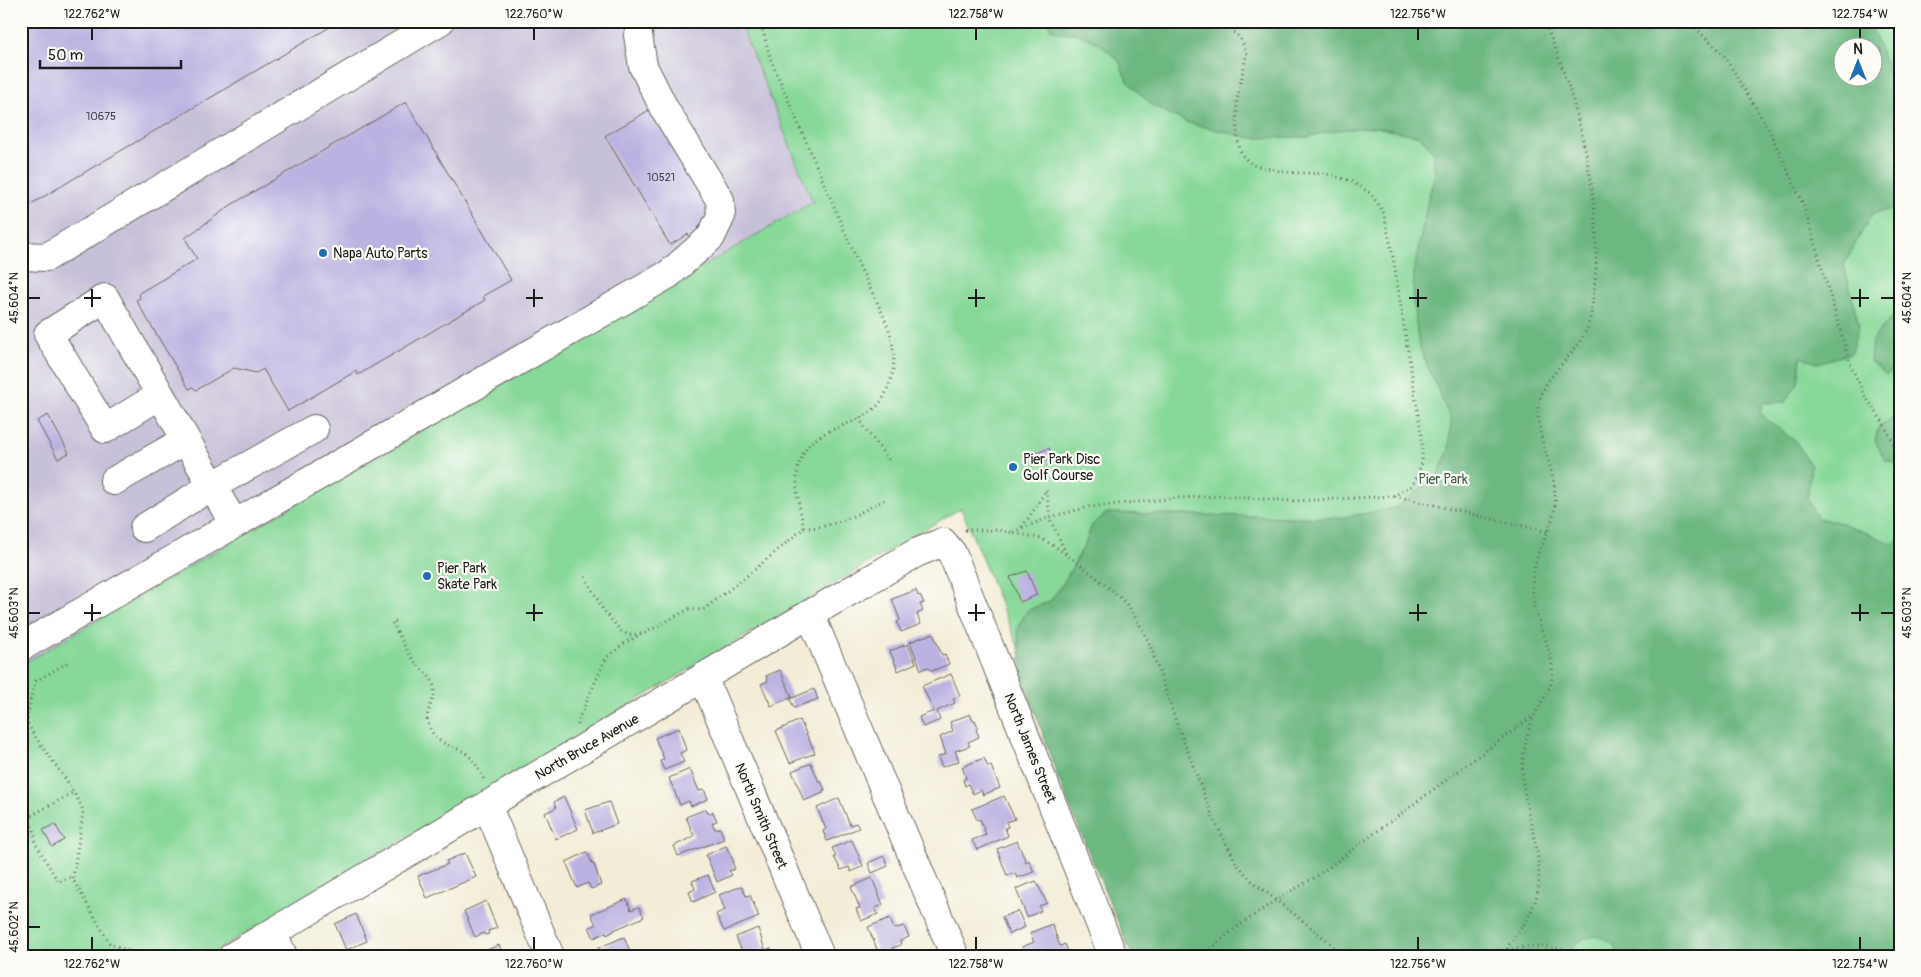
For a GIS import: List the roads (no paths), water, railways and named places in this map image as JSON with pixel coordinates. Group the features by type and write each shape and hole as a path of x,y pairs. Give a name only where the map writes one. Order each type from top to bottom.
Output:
{"street":[{"path":"21,256 47,257 440,21"},
{"path":"21,647 669,274 711,237 721,216 720,200 664,108 647,75 643,66 638,35"},
{"path":"160,395 105,429 48,334 105,298 234,524"},
{"path":"144,528 212,486 314,429"},
{"path":"114,481 186,440"},
{"name":"North Bruce Avenue","path":"233,956 278,944 491,802 916,553 954,536"},
{"name":"North James Street","path":"954,536 952,553 1113,956"},
{"path":"810,614 955,956"},
{"name":"North Smith Street","path":"702,677 820,956"},
{"path":"491,802 550,956"}],"place":[{"name":"Napa Auto Parts","path":"323,253"},
{"name":"Pier Park Disc Golf Course","path":"1013,467"},
{"name":"Pier Park Skate Park","path":"427,576"}],"park label":[{"name":"Pier Park","path":"1443,479"}]}
